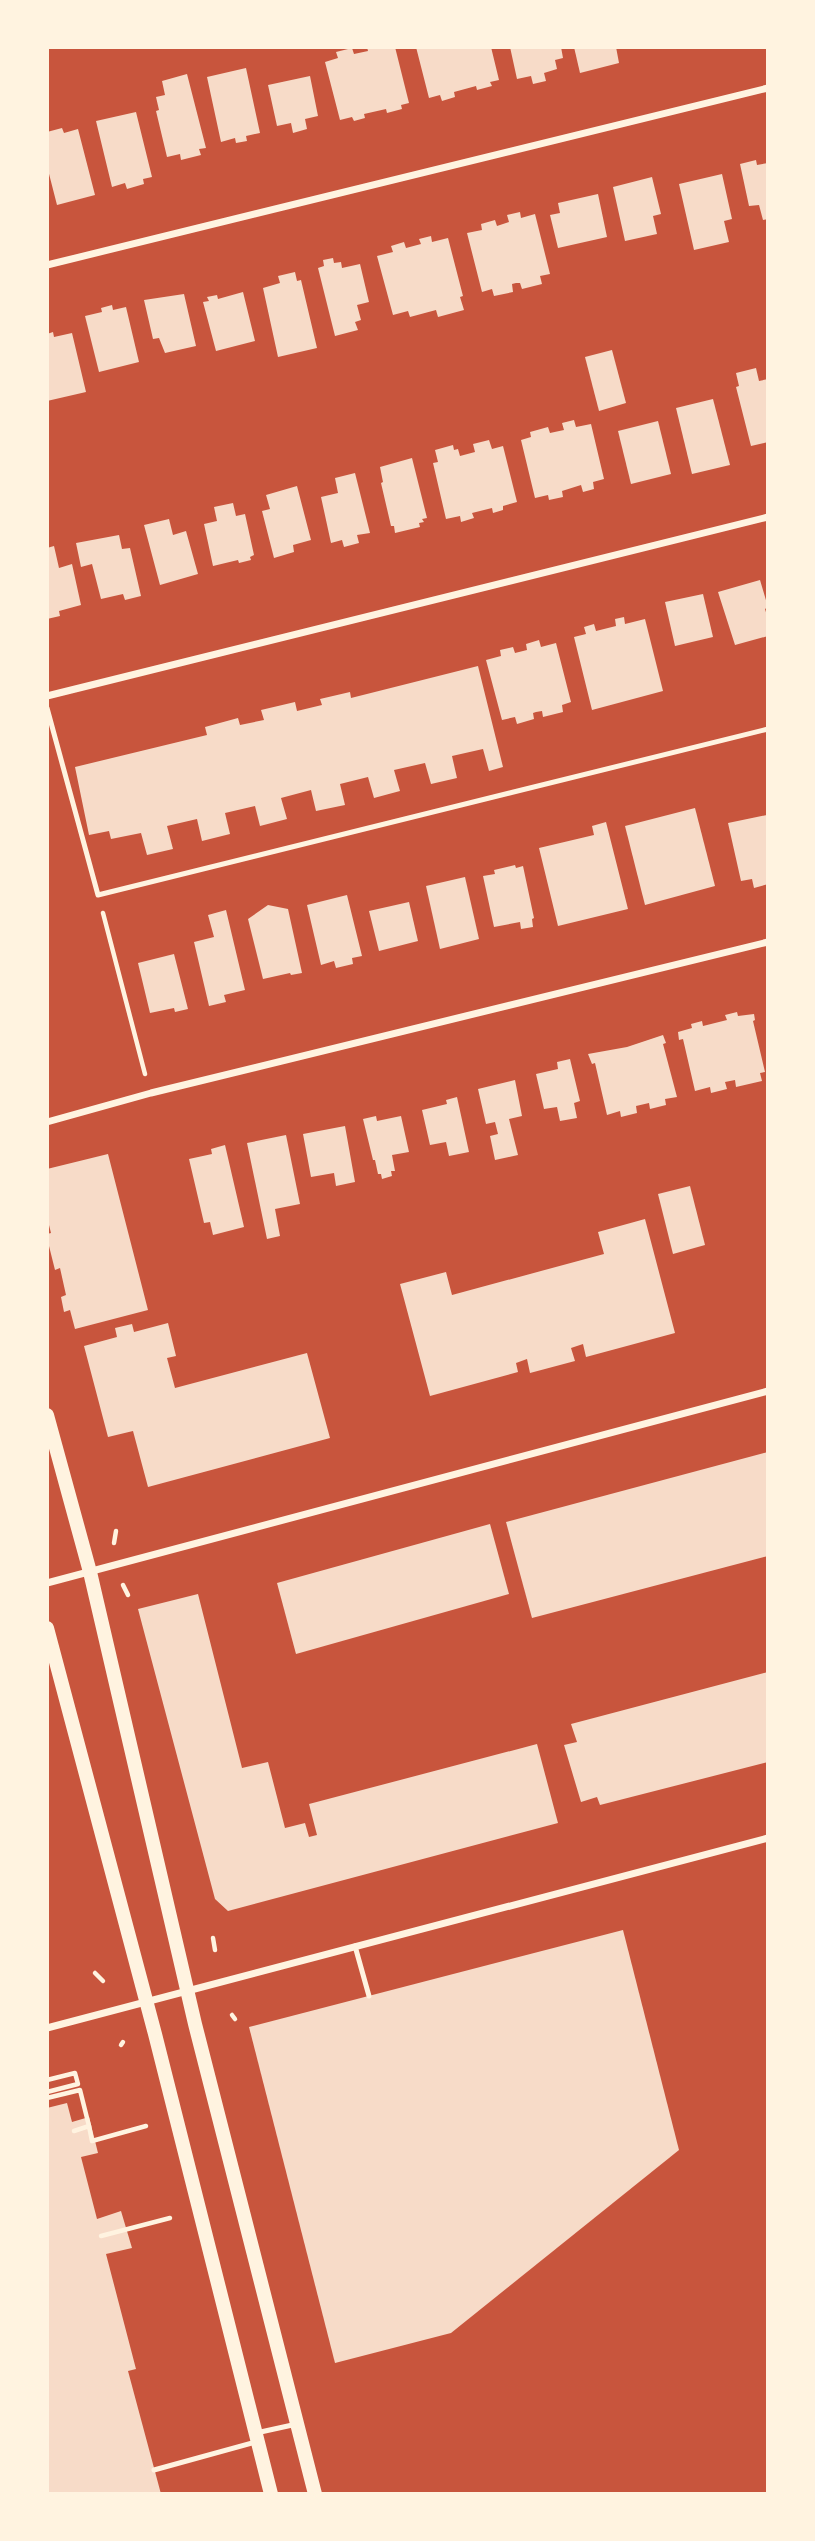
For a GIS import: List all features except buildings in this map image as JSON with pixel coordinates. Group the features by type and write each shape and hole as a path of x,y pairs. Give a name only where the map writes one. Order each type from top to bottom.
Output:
{"main road":[{"path":"47,1415 90,1572 188,1992 315,2494"},
{"path":"47,1628 146,2001 271,2494"}],"street":[{"path":"47,265 768,88"},
{"path":"47,696 768,517"},
{"path":"47,1122 150,1093 768,942"},
{"path":"47,1583 768,1391"},
{"path":"47,2028 768,1838"}],"lane":[{"path":"47,708 98,895 768,729"},
{"path":"355,1947 369,1996"},
{"path":"155,2470 297,2424"}],"path":[{"path":"98,895 150,1093"},
{"path":"114,1543 116,1531"},
{"path":"123,1585 128,1595"},
{"path":"213,1938 215,1950"},
{"path":"95,1973 103,1981"},
{"path":"47,2080 75,2073 78,2084 47,2092"},
{"path":"47,2098 79,2090 92,2141 146,2126"},
{"path":"74,2131 89,2126"},
{"path":"101,2236 170,2218"}]}
